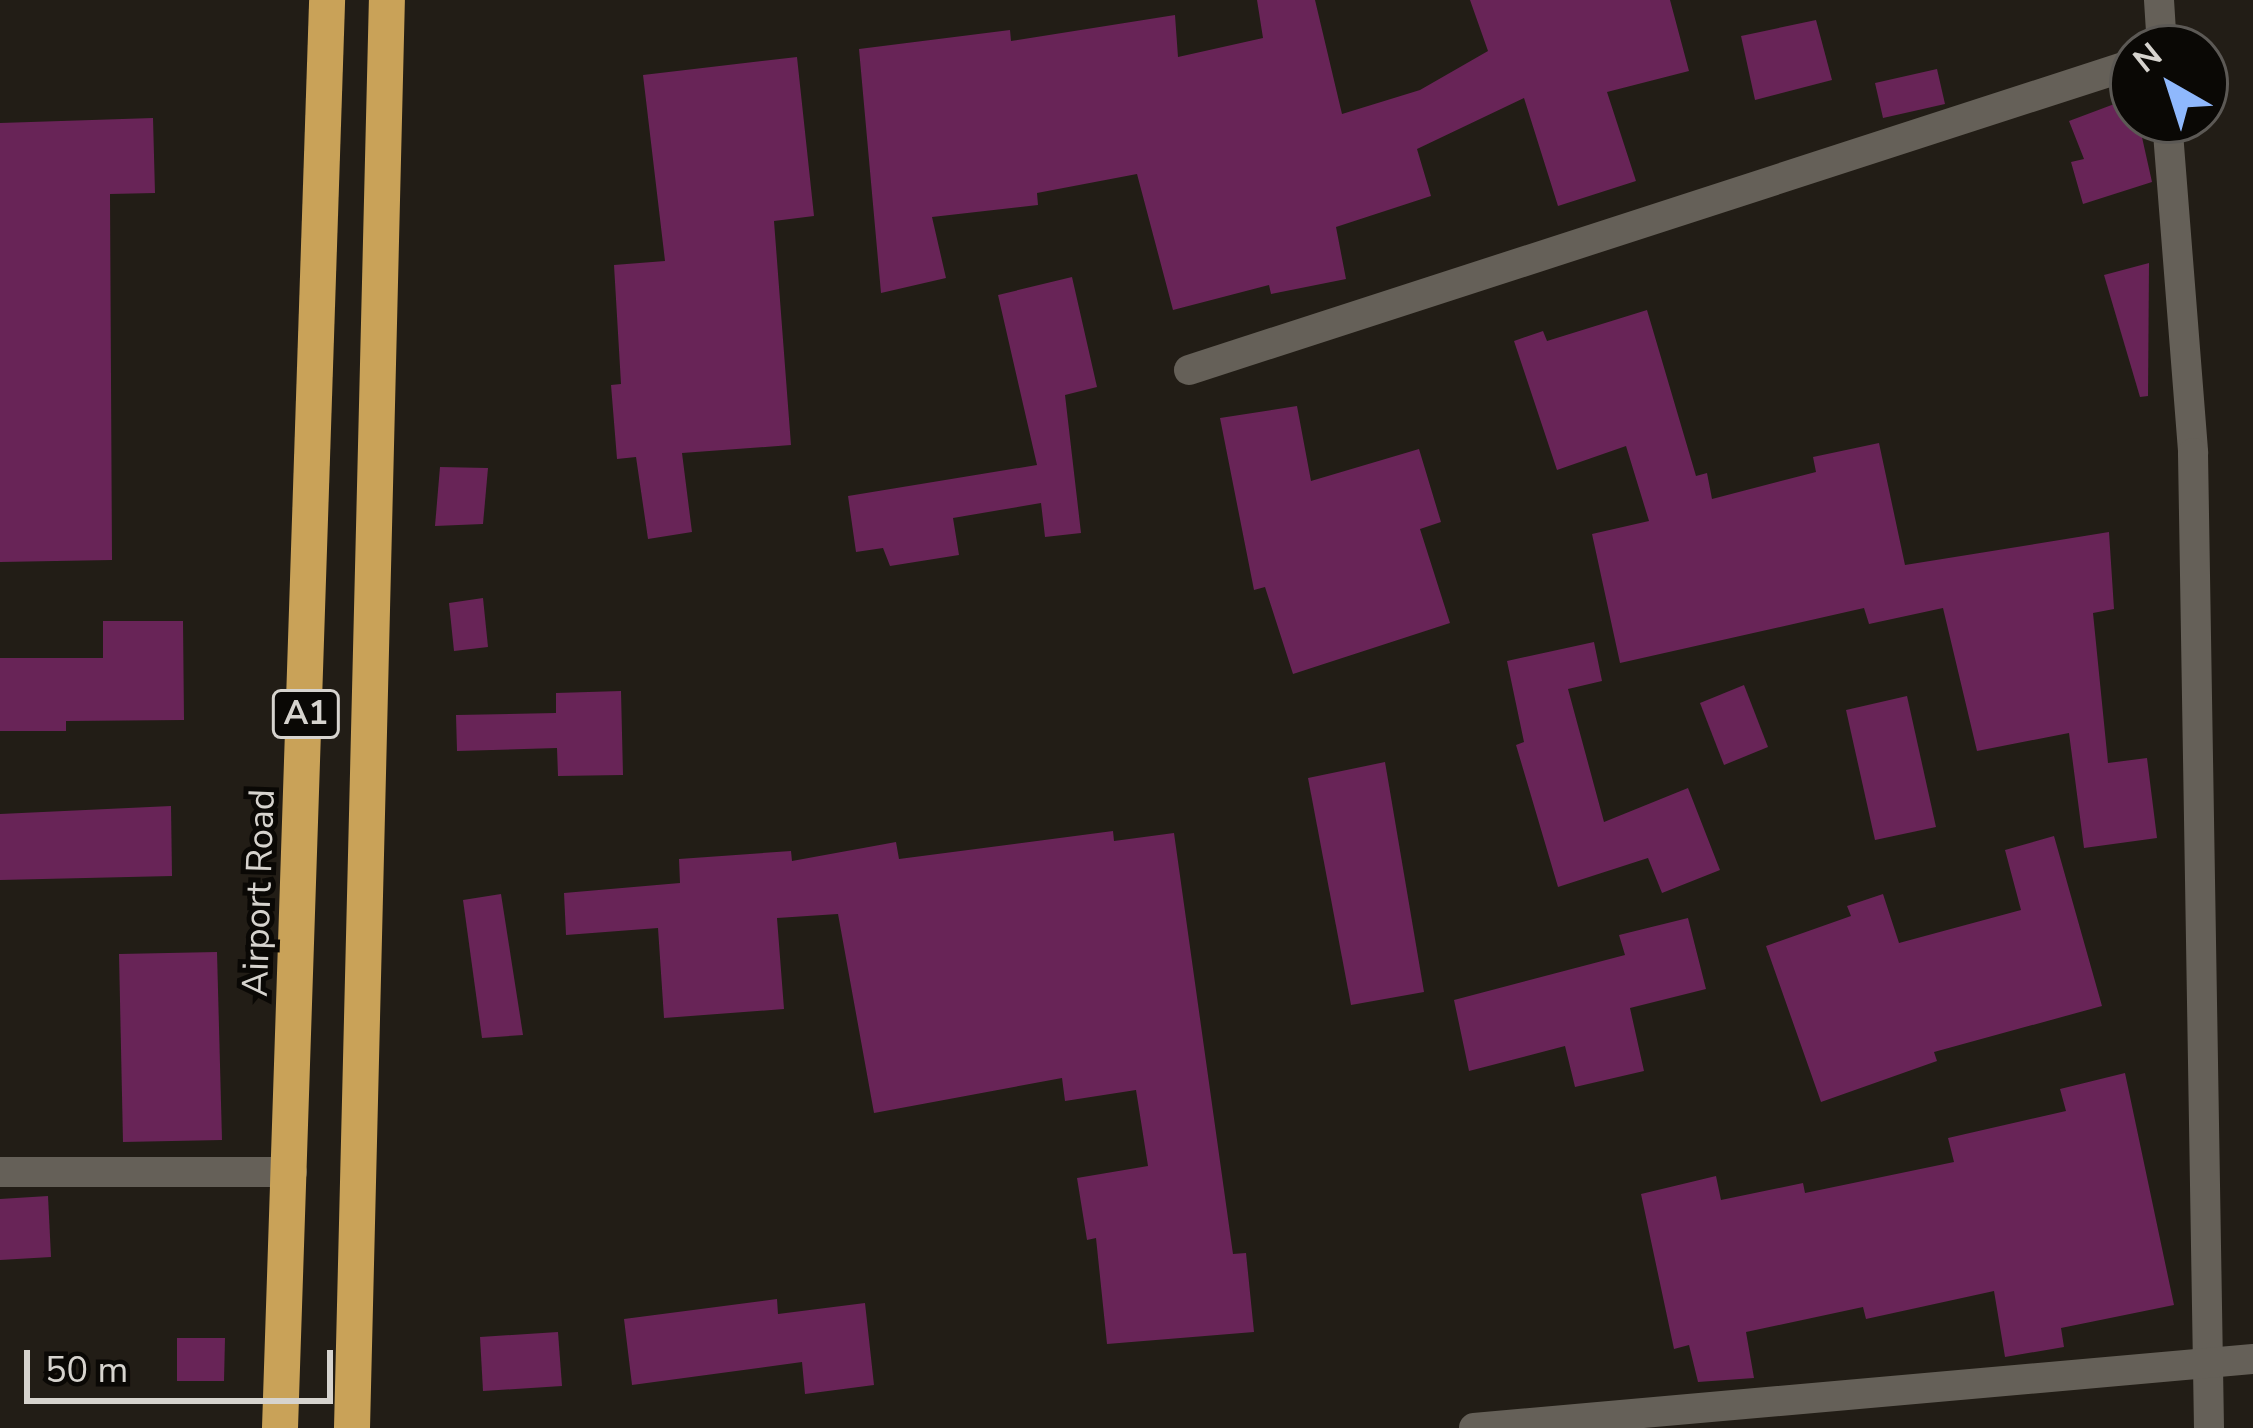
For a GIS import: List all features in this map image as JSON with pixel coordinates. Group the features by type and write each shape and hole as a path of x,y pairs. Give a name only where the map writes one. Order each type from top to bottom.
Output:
{"highway":[{"name":"Airport Road","path":"280,1428 327,0"},
{"name":"A1","path":"352,1428 387,0"}],"street":[{"path":"1189,370 2109,72"},
{"path":"2170,144 2193,453 2202,1363 2209,1428"},
{"path":"0,1172 292,1172"},
{"path":"1474,1428 2253,1359"}],"building":[{"path":"1257,0 1315,0 1342,114 1420,90 1488,51 1470,0 1670,0 1689,71 1607,92 1636,181 1558,206 1524,98 1417,149 1431,196 1336,227 1346,279 1271,294 1269,285 1173,310 1137,174 1037,193 1038,205 932,217 946,278 881,293 859,49 1010,30 1011,41 1175,15 1178,57 1263,38"},
{"path":"1816,20 1832,80 1755,100 1741,36"},
{"path":"797,57 814,216 774,221 791,445 682,453 692,532 648,539 636,457 617,459 611,385 621,384 614,265 665,261 643,75"},
{"path":"1937,69 1945,104 1883,118 1875,83"},
{"path":"2109,106 2109,144 2144,144 2152,182 2083,204 2071,162 2084,159 2069,121"},
{"path":"153,118 155,193 110,194 112,560 0,562 0,123"},
{"path":"2149,263 2148,396 2140,397 2104,275"},
{"path":"1072,277 1097,387 1065,395 1081,533 1045,537 1041,503 953,518 959,555 890,566 883,548 856,552 848,496 1037,465 998,295"},
{"path":"1647,310 1696,476 1707,473 1712,499 1816,472 1813,457 1879,443 1905,565 2109,532 2114,609 2093,613 2108,763 2147,758 2157,838 2084,848 2069,733 1977,751 1943,608 1869,624 1864,608 1620,663 1592,534 1649,521 1626,446 1557,470 1514,341 1543,331 1547,341"},
{"path":"1297,406 1311,481 1419,449 1441,522 1420,529 1450,623 1293,674 1265,587 1254,590 1220,418"},
{"path":"440,467 488,468 483,524 435,526"},
{"path":"483,598 488,647 454,651 449,603"},
{"path":"103,621 183,621 184,720 66,721 66,731 0,731 0,658 103,658"},
{"path":"1594,642 1602,681 1568,689 1604,822 1688,788 1720,870 1662,893 1648,858 1558,887 1516,745 1524,742 1507,661"},
{"path":"1744,685 1768,747 1724,765 1700,703"},
{"path":"621,691 623,775 558,776 557,748 457,751 456,715 556,713 556,693"},
{"path":"1907,696 1936,827 1875,840 1846,710"},
{"path":"1385,762 1424,992 1351,1005 1308,778"},
{"path":"171,806 172,876 0,880 0,814"},
{"path":"1113,831 1114,841 1174,833 1233,1254 1246,1253 1254,1332 1107,1344 1096,1238 1087,1240 1077,1178 1148,1166 1136,1090 1065,1101 1062,1078 874,1113 838,914 777,918 784,1009 664,1018 658,928 566,935 564,893 680,883 679,859 791,851 792,861 896,842 899,859"},
{"path":"2054,836 2102,1006 1934,1052 1937,1061 1821,1102 1766,946 1851,916 1847,906 1883,894 1899,943 2021,910 2005,850"},
{"path":"501,894 523,1035 482,1038 463,900"},
{"path":"1688,918 1706,989 1630,1008 1644,1071 1575,1087 1565,1046 1469,1071 1454,1000 1625,955 1619,935"},
{"path":"217,952 222,1140 123,1142 119,954"},
{"path":"2125,1073 2174,1305 2061,1328 2064,1347 2005,1357 1994,1291 1866,1319 1863,1307 1746,1332 1754,1378 1698,1382 1689,1345 1674,1349 1641,1194 1716,1176 1721,1200 1803,1183 1805,1193 1954,1162 1948,1138 2066,1111 2060,1089"},
{"path":"48,1196 51,1257 0,1260 0,1199"},
{"path":"777,1299 778,1314 865,1303 874,1385 805,1394 802,1362 632,1385 624,1319"},
{"path":"558,1332 562,1386 483,1391 480,1337"},
{"path":"177,1338 225,1338 224,1381 177,1381"}]}
